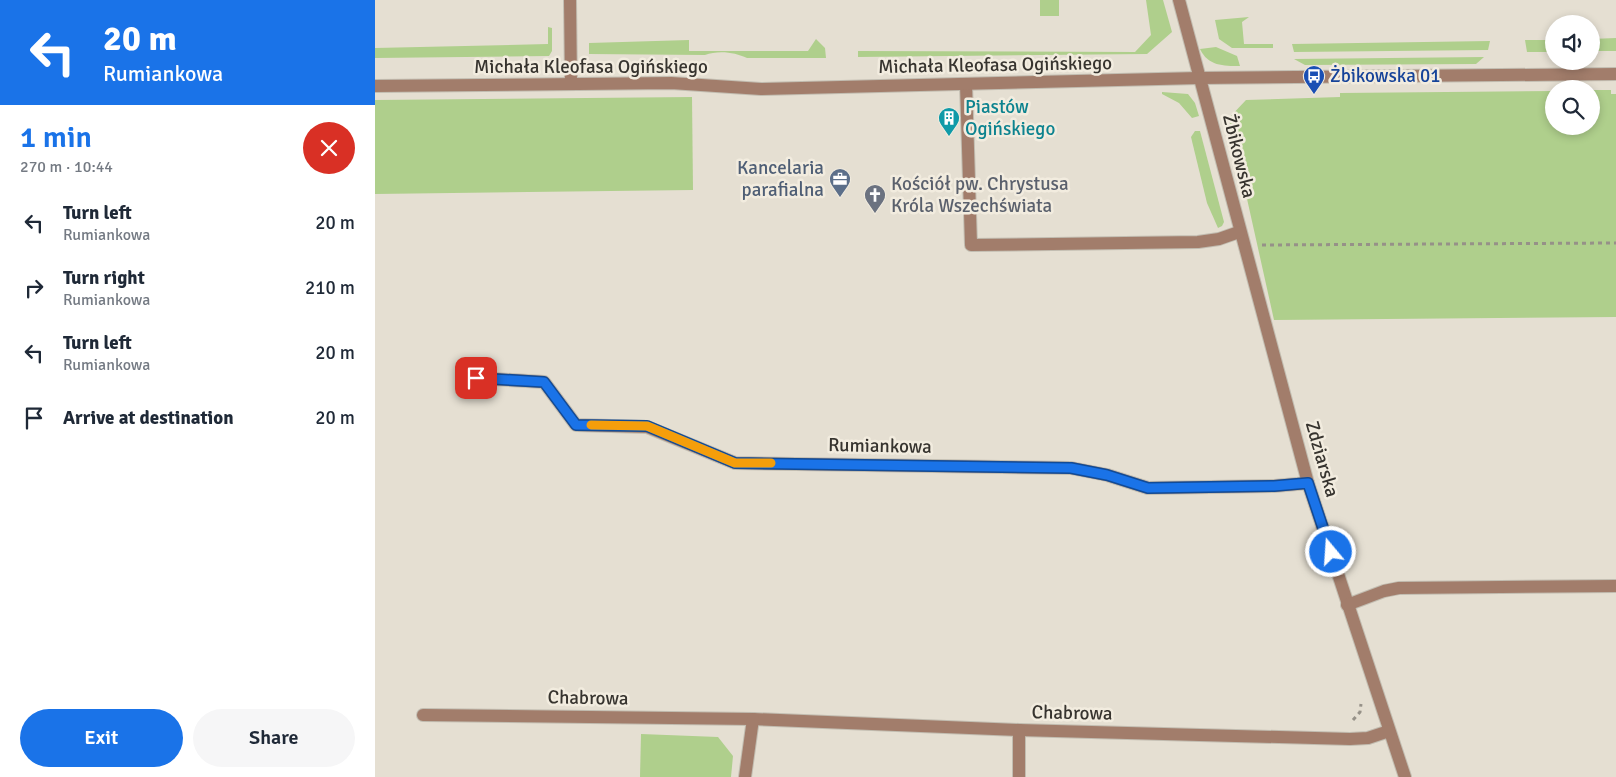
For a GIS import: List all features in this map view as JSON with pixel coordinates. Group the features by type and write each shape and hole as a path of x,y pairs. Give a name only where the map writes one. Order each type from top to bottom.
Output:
{"street":[{"path":"570,0 571,84"},
{"name":"Żbikowska","path":"1179,0 1239,232 1264,320"},
{"name":"Michała Kleofasa Ogińskiego","path":"375,86 671,83 761,88 1199,78 1616,74"},
{"path":"966,84 971,245 1199,242 1219,239 1239,232"},
{"name":"Zdziarska","path":"1264,320 1308,483 1405,777"},
{"name":"Rumiankowa","path":"476,378 544,382 576,425 647,426 735,463 1071,468 1107,475 1148,488 1274,486 1308,483"},
{"path":"1347,604 1383,591 1399,588 1616,586"},
{"name":"Chabrowa","path":"423,715 753,719 1019,730 1363,739 1389,731"},
{"path":"745,777 753,719"},
{"path":"1019,730 1019,777"}],"path":[{"path":"1257,245 1303,246 1427,242 1616,243"}],"green space":[{"path":"1040,0 1059,0 1059,16 1040,16"},
{"path":"1146,0 1163,0 1172,32 1147,54 858,57 858,51 1135,52 1151,35"},
{"path":"1249,17 1242,22 1244,44 1273,44 1273,48 1232,48 1219,39 1215,20"},
{"path":"548,27 552,28 552,51 549,56 375,58 375,48 548,44"},
{"path":"1616,38 1616,51 1600,51 1600,39"},
{"path":"816,39 825,48 826,58 747,58 737,54 721,52 705,55 589,54 589,43 689,40 689,51 808,51"},
{"path":"1525,40 1545,40 1545,52 1527,52"},
{"path":"1490,41 1488,50 1294,52 1292,44"},
{"path":"1216,47 1237,56 1240,66 1222,65 1212,62 1203,55 1200,49"},
{"path":"1484,57 1476,64 1305,65 1294,59"},
{"path":"1600,90 1611,90 1611,94 1616,94 1616,317 1274,320 1229,118 1246,100 1340,97 1340,93 1545,91 1545,135 1600,135"},
{"path":"1162,92 1188,94 1195,103 1199,116 1192,118 1179,103 1162,94"},
{"path":"692,97 693,190 375,194 375,100"},
{"path":"1195,131 1200,131 1224,222 1218,228 1207,203 1191,137"},
{"path":"641,734 718,737 733,756 731,777 640,777"}],"slow traffic":[{"path":"591,425 647,426 735,463 771,463"}],"place":[{"name":"Żbikowska 01","path":"1314,95"},
{"name":"Piastów Ogińskiego","path":"949,137"},
{"name":"Kancelaria parafialna","path":"840,198"},
{"name":"Kościół pw. Chrystusa Króla Wszechświata","path":"875,214"}],"route":[{"path":"476,378 544,382 576,425 647,426 735,463 1071,468 1107,475 1148,488 1274,486 1308,483 1331,552"}]}
